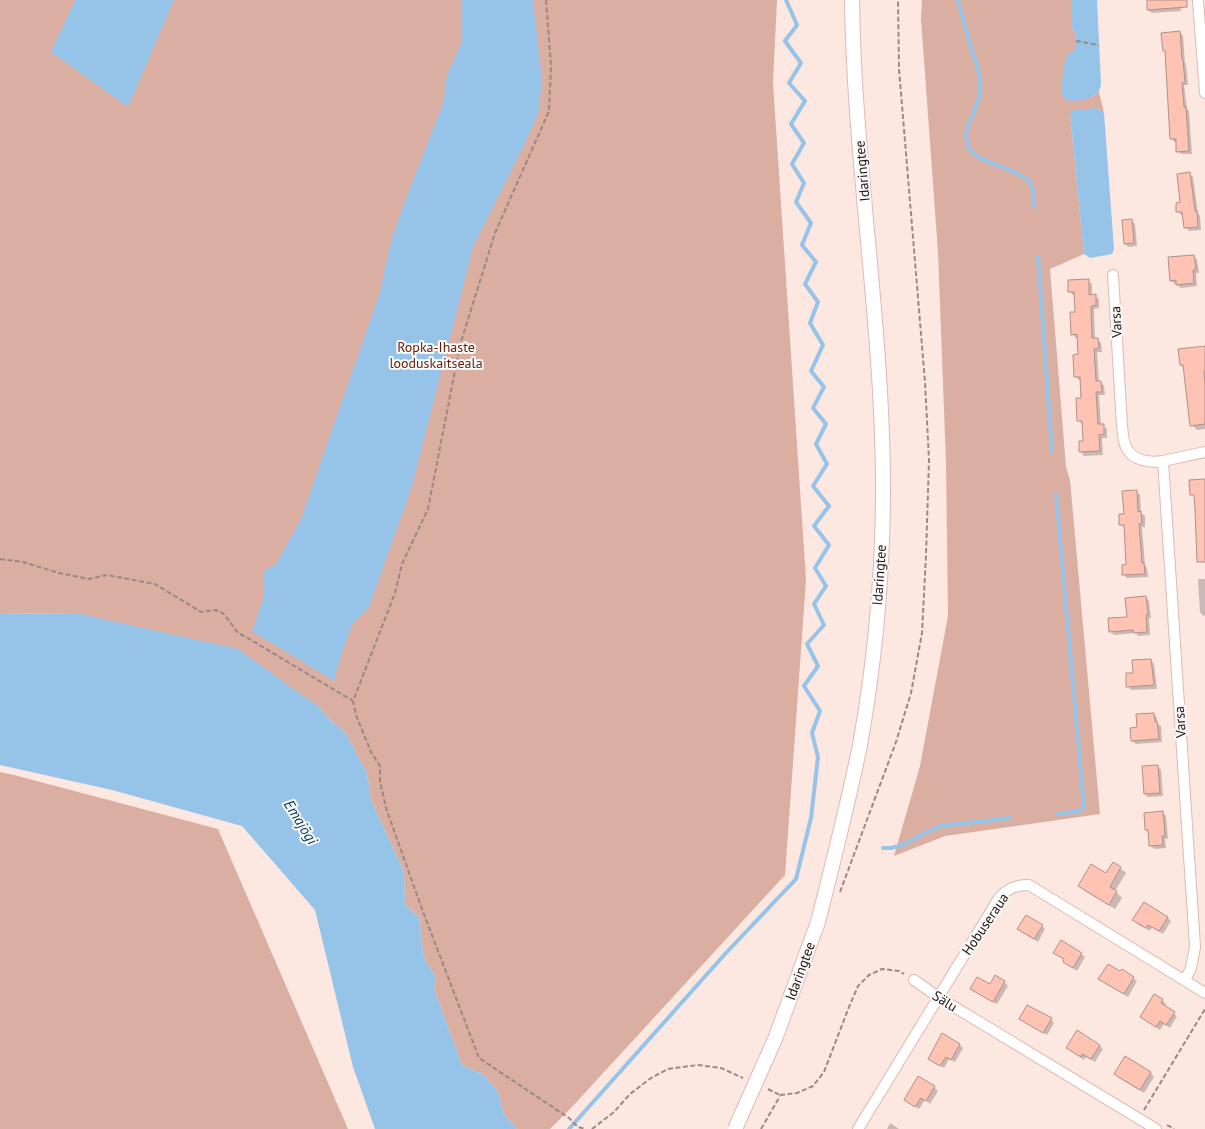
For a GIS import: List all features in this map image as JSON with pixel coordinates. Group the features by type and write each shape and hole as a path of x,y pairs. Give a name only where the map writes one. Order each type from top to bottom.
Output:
{"main road":[{"name":"Idaringtee","path":"735,1129 775,1039 818,922 842,828 860,744 872,666 881,562 883,490 882,408 857,115 852,44 852,0"}],"street":[{"path":"1198,0 1205,93"},
{"name":"Varsa","path":"1113,275 1122,426 1126,448 1134,456 1145,462 1163,461 1205,452"},
{"name":"Varsa","path":"1163,461 1195,947 1191,968 1185,980"},
{"name":"Hobuseraua","path":"858,1129 999,898 1011,887 1029,885 1205,993"},
{"name":"Sälu","path":"914,980 938,997 1156,1129"}],"path":[{"path":"546,0 552,66 549,111 495,233 460,345 428,509 402,564 396,593 353,701 356,715 371,752 380,766 380,781 389,817 479,1058 569,1118 578,1127 586,1129"},
{"path":"838,899 846,873 896,742 911,693 922,633 929,460 925,382 899,69 898,0"},
{"path":"1076,41 1099,45"},
{"path":"0,559 23,562 59,573 89,579 107,576 155,584 201,612 216,610 224,614 238,633 353,701"},
{"path":"763,1088 780,1095 797,1094 813,1086 824,1072 858,986 869,975 882,969 899,971 914,980"},
{"path":"1139,1118 1205,1009"},
{"path":"592,1129 614,1112 630,1094 651,1078 668,1069 698,1065 721,1068 746,1080"},
{"path":"761,1129 780,1095"}],"green space":[{"name":"Ropka-Ihaste looduskaitseala","path":"0,0 777,0 773,83 806,580 785,875 550,1129 517,1129 504,1114 498,1092 484,1075 462,1065 434,989 436,977 426,962 423,952 419,917 405,905 404,872 371,800 367,773 345,732 327,717 319,707 80,614 0,613"},
{"path":"922,0 1072,0 1072,29 1076,34 1076,49 1092,97 1099,92 1104,113 1097,108 1070,114 1084,254 1050,269 1066,467 1070,480 1100,814 945,836 894,856 920,766 948,616 946,462 938,252 921,19"},
{"path":"0,772 218,829 348,1129 0,1129"}],"water":[{"path":"75,0 174,0 128,107 51,52"},
{"path":"462,0 533,0 542,81 538,114 473,247 412,486 369,607 352,625 334,681 252,631 263,599 265,570 276,564 301,519 380,292 391,241 443,103 447,75 462,41"},
{"path":"1072,0 1097,0 1101,84 1099,92 1095,95 1087,99 1074,101 1065,100 1061,92 1067,55 1076,49 1076,34 1072,29"},
{"path":"1097,108 1104,113 1114,249 1112,254 1090,258 1084,254 1070,113 1074,110"},
{"name":"Emajõgi","path":"0,613 80,614 238,649 319,707 327,717 345,732 367,773 371,800 404,872 405,905 419,917 423,952 426,962 436,977 434,989 462,1065 484,1075 498,1092 504,1114 517,1129 375,1129 353,1067 315,910 242,826 112,790 0,765"}],"building":[{"path":"1147,0 1187,0 1187,7 1147,10"},
{"path":"1180,31 1185,82 1182,83 1184,107 1186,107 1189,151 1176,152 1176,139 1170,139 1165,51 1163,51 1161,33"},
{"path":"1190,172 1198,227 1184,228 1182,212 1176,212 1176,203 1180,202 1177,174"},
{"path":"1132,219 1134,243 1124,244 1122,220"},
{"path":"1194,255 1196,270 1193,270 1194,283 1176,285 1176,280 1170,281 1168,257"},
{"path":"1089,279 1089,295 1096,294 1096,305 1091,306 1092,338 1098,338 1099,348 1094,349 1096,381 1101,381 1102,392 1096,392 1098,424 1104,424 1104,434 1099,435 1100,451 1079,452 1079,441 1083,441 1082,421 1077,421 1076,398 1081,398 1080,377 1074,377 1073,355 1078,354 1077,334 1071,335 1070,312 1075,312 1074,292 1068,292 1068,280"},
{"path":"1205,346 1205,424 1190,426 1183,365 1180,365 1178,349"},
{"path":"1205,479 1205,562 1197,562 1194,495 1190,495 1189,480"},
{"path":"1137,490 1138,512 1141,511 1142,523 1139,524 1142,563 1144,563 1145,574 1122,575 1122,565 1126,564 1124,525 1119,525 1119,514 1124,514 1122,491"},
{"path":"1146,596 1147,632 1134,633 1133,630 1109,632 1108,618 1127,617 1125,598"},
{"path":"1151,659 1154,685 1126,687 1126,673 1133,673 1132,660"},
{"path":"1154,713 1159,739 1131,741 1130,728 1137,727 1136,714"},
{"path":"1158,765 1160,793 1144,794 1142,766"},
{"path":"1163,811 1165,836 1162,836 1163,845 1149,846 1148,830 1145,830 1144,813"},
{"path":"1113,862 1121,867 1110,887 1117,891 1109,905 1078,886 1091,864 1106,873"},
{"path":"1144,902 1168,917 1159,931 1148,925 1146,928 1132,920"},
{"path":"1026,915 1043,925 1034,939 1017,929"},
{"path":"1061,940 1082,953 1073,968 1063,962 1064,959 1053,953"},
{"path":"1108,964 1120,971 1122,969 1134,977 1124,994 1098,979"},
{"path":"995,975 1005,981 993,1002 970,989 977,977 990,984"},
{"path":"1154,994 1163,999 1161,1003 1175,1012 1166,1025 1160,1021 1156,1027 1140,1017"},
{"path":"1027,1005 1052,1018 1043,1033 1019,1019"},
{"path":"1077,1030 1100,1045 1091,1059 1082,1054 1081,1057 1066,1048"},
{"path":"942,1033 960,1044 951,1060 946,1057 940,1066 928,1059"},
{"path":"1125,1056 1151,1072 1140,1090 1114,1074"},
{"path":"918,1076 935,1086 926,1101 921,1098 915,1107 904,1100"}],"waterway":[{"path":"569,1129 725,954 796,879 811,818 818,757 812,733 820,711 804,686 818,666 807,644 824,625 814,604 826,586 815,568 829,545 814,526 829,506 813,486 827,464 816,444 826,424 813,408 824,387 811,371 823,345 810,323 818,302 805,284 816,262 802,245 811,223 796,202 804,183 792,164 804,143 791,124 805,101 789,83 801,63 785,41 797,25 786,0"},
{"path":"958,0 980,82 979,100 966,134 969,148 982,159 1026,179 1032,186 1034,207"},
{"path":"1038,257 1052,451"},
{"path":"1056,494 1084,808 1080,811 1058,814"},
{"path":"883,848 903,845 941,826 1010,818"}]}
